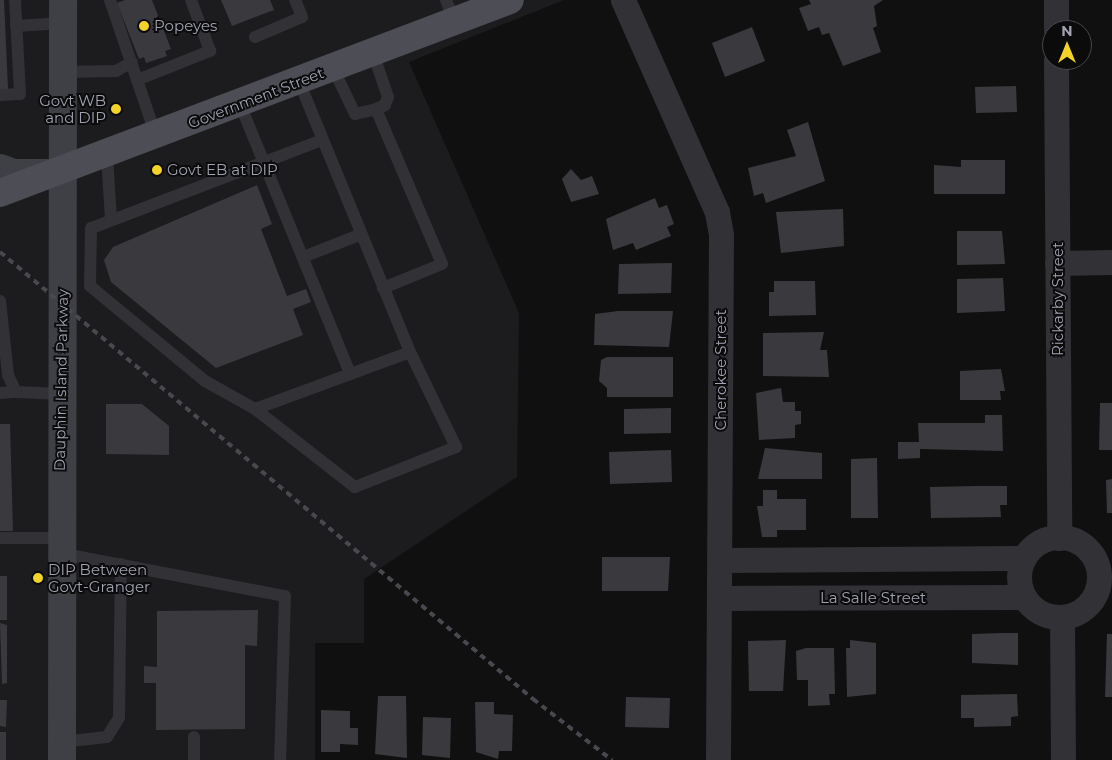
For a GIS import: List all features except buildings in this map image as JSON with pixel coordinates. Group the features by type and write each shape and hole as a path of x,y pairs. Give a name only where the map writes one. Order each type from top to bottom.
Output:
{"main road":[{"name":"Government Street","path":"0,192 63,172 299,82 373,52 451,11 508,0"},
{"name":"Dauphin Island Parkway","path":"62,751 59,545 63,12"},
{"path":"0,168 14,173 63,172"}],"street":[{"name":"Cherokee Street","path":"623,0 718,220 722,560 718,760"},
{"path":"1056,0 1056,20"},
{"name":"Rickarby Street","path":"1056,70 1060,538"},
{"path":"1057,262 1112,262"},
{"path":"1060,538 1080,543 1103,558 1099,576 1104,594 1082,610 1062,617 1040,612 1024,597 1019,577 1024,558 1039,543 1060,538"},
{"path":"722,560 1024,558"},
{"name":"La Salle Street","path":"721,598 1024,597"},
{"path":"1062,617 1063,760"}],"lane":[{"path":"0,95 20,94 15,0"},
{"path":"110,0 156,136"},
{"path":"137,80 210,52 191,0"},
{"path":"255,37 302,17 295,0"},
{"path":"16,26 63,12"},
{"path":"333,68 355,114 376,110 385,105 388,96 373,52"},
{"path":"63,72 116,71 132,62"},
{"path":"62,285 90,286 205,381 255,409 355,486 456,447 410,352 359,235 299,82"},
{"path":"240,104 350,374"},
{"path":"376,110 442,264 382,288"},
{"path":"90,286 91,228 322,140"},
{"path":"107,155 111,220"},
{"path":"303,257 359,235"},
{"path":"0,301 8,375 16,392"},
{"path":"255,409 410,352"},
{"path":"0,393 61,394"},
{"path":"0,538 59,545 121,564 285,596 280,760"},
{"path":"62,751 107,737 118,718 121,564"},
{"path":"194,737 194,760"}],"shaded area":[{"path":"0,0 564,0 409,62 519,313 517,477 364,579 364,643 315,643 315,760 0,760"}],"railway":[{"path":"0,252 533,699 612,760"}],"place":[{"name":"Popeyes","path":"144,26"},
{"name":"Govt WB and DIP","path":"116,109"},
{"name":"Govt EB at DIP","path":"157,170"},
{"name":"DIP Between Govt-Granger","path":"38,578"}]}
